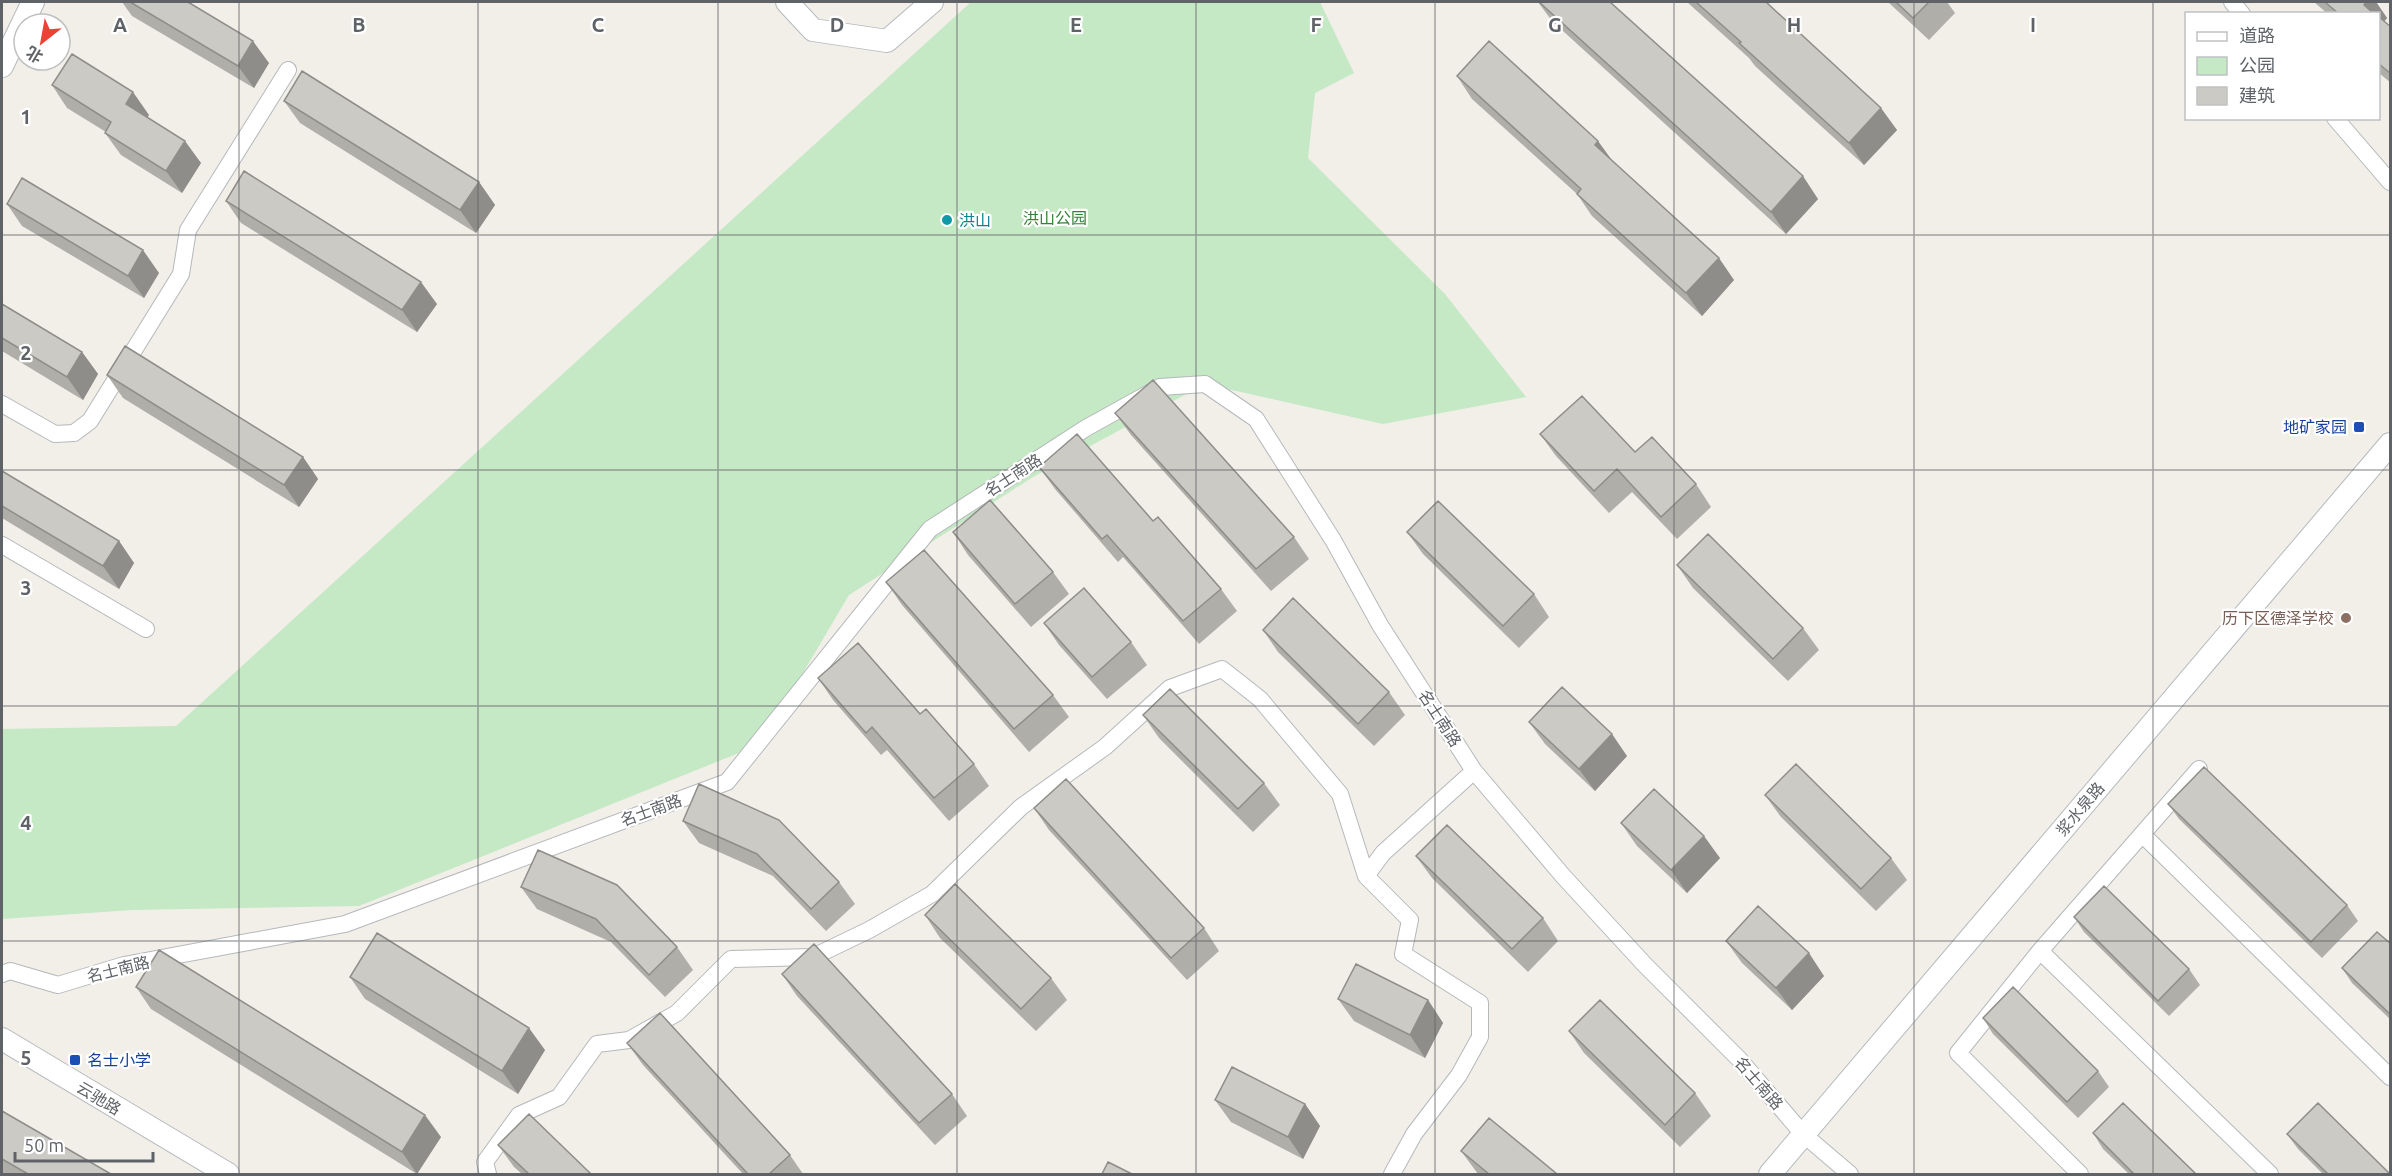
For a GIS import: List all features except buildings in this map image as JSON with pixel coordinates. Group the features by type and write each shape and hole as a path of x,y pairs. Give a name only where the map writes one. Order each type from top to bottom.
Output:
{"main road":[{"path":"2,66 33,2"},
{"path":"787,2 813,30 886,41 932,2"},
{"name":"浆水泉路","path":"1770,1174 2391,444"},
{"name":"云驰路","path":"2,1039 228,1174"}],"street":[{"path":"2,404 55,434 74,433 90,421 181,274 188,230 288,70"},
{"path":"2337,120 2391,182"},
{"name":"名士南路","path":"2,974 10,971 58,985 124,965 345,924 727,782 930,530 1086,428 1160,387 1205,384 1256,419 1333,540 1380,626 1474,771 1563,876 1644,965 1739,1059 1803,1134 1850,1174"},
{"path":"2,544 146,629"},
{"path":"488,1174 485,1162 519,1115 559,1097 597,1044 629,1040 677,1013 731,959 813,957 869,930 932,894 1021,807 1105,747 1170,688 1222,669 1260,699 1340,794 1366,876 1410,920 1403,954 1480,1003 1480,1037 1459,1076 1414,1134 1392,1174"},
{"path":"2080,1174 1958,1053 2040,951 2199,769"},
{"path":"1366,876 1383,853 1474,771"},
{"path":"2142,834 2391,1077"},
{"path":"2040,951 2270,1174"}],"green space":[{"name":"洪山公园","path":"971,2 1320,2 1354,73 1315,93 1308,158 1445,294 1526,397 1383,424 1205,384 1033,477 849,595 761,744 359,906 132,910 2,919 2,729 176,726"}],"place":[{"name":"洪山","path":"947,220"},
{"name":"地矿家园","path":"2359,427"},
{"name":"历下区德泽学校","path":"2346,618"},
{"name":"名士小学","path":"75,1060"}]}
